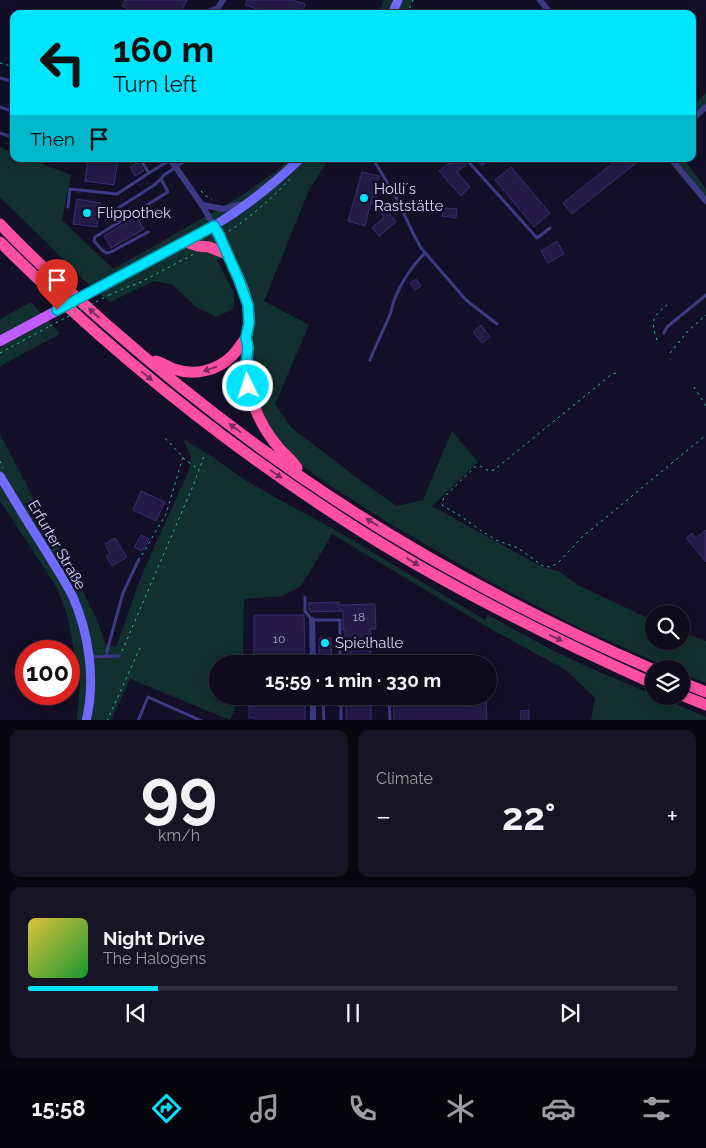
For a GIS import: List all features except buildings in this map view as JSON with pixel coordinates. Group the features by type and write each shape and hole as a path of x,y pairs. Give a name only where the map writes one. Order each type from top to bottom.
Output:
{"highway":[{"path":"0,224 143,356 200,402 303,478 424,554 481,586 549,621 645,666"},
{"path":"214,226 243,289 248,305 249,323 246,338 248,347 246,364 248,386 257,414 272,440 292,462 303,478"},
{"path":"0,242 83,321 155,383 203,421 318,503 382,543 482,601 546,634 645,680"},
{"path":"186,242 209,247 227,254"},
{"path":"143,356 180,371 201,372 215,368 228,360 246,338"},
{"path":"690,686 706,692"},
{"path":"690,699 706,705"}],"main road":[{"path":"0,341 214,226 244,205 297,162"},
{"name":"Erfurter Straße","path":"0,476 70,593 83,626 89,657 90,695 86,720"}],"street":[{"path":"213,10 218,8 223,0"},
{"path":"540,0 548,10"},
{"path":"696,116 706,107"},
{"path":"172,162 202,205 214,226"},
{"path":"673,162 706,202"},
{"path":"202,205 224,208 244,205"},
{"path":"312,620 313,655"},
{"path":"313,705 313,720"}],"lane":[{"path":"142,162 149,173"},
{"path":"68,207 70,189 117,194 166,162"},
{"path":"107,215 153,186 164,175 183,162"},
{"path":"375,162 396,197 412,232 425,253 466,300 497,324"},
{"path":"469,162 537,238 550,228"},
{"path":"148,232 106,253 94,241 95,237 168,192 162,179"},
{"path":"370,360 390,315 399,288 416,262 425,253"},
{"path":"664,333 667,327 706,295"},
{"path":"107,656 123,593 139,559"},
{"path":"305,597 305,611 312,620 340,620 340,655"},
{"path":"89,657 119,656"},
{"path":"138,720 148,697 202,720"},
{"path":"323,705 324,720"},
{"path":"341,705 341,720"},
{"path":"390,705 390,720"}],"path":[{"path":"198,188 212,200 223,202 224,208"},
{"path":"227,218 234,228"},
{"path":"0,353 109,295"},
{"path":"657,340 652,326 653,321 666,305"},
{"path":"670,353 688,331 706,315"},
{"path":"616,373 612,374 494,470 489,471 480,466 475,467 444,497 442,504 444,508 453,511 498,541 518,548 542,566 550,566 558,563 581,538 706,435"},
{"path":"694,387 706,406"},
{"path":"164,437 198,470"},
{"path":"119,656 193,486 204,456"},
{"path":"139,559 166,514 183,457"},
{"path":"107,720 140,648"}],"green space":[{"path":"384,0 412,0 408,10 380,10"},
{"path":"706,93 706,104 696,114 696,103"},
{"path":"0,147 10,151 10,162 38,162 71,175 62,220 113,269 236,199 277,171 285,162 327,162 309,190 264,301 309,325 275,404 292,428 397,506 423,500 452,431 478,462 432,506 542,567 560,572 578,585 645,617 645,650 690,650 690,635 706,641 706,683 690,677 690,660 652,660 582,629 492,583 392,525 302,466 270,432 253,394 249,293 233,252 217,260 235,295 233,309 216,317 196,307 173,285 154,281 110,302 87,283 0,197"},
{"path":"677,162 686,162 706,189 706,197"},
{"path":"31,302 60,334 0,366 0,319"},
{"path":"0,434 96,617 105,643 116,647 142,574 189,470 191,457 183,439 248,482 334,529 485,620 488,615 552,650 645,691 645,705 678,705 706,717 706,720 591,720 595,698 567,671 484,625 332,534 300,587 282,596 244,599 243,655 209,655 209,705 237,705 230,720 130,679 111,720 77,720 78,705 80,705 80,640 72,640 64,605 54,583 0,501"}],"place":[{"name":"Holli´s Raststätte","path":"364,198"},
{"name":"Flippothek","path":"87,213"},
{"name":"Spielhalle","path":"325,643"}],"route":[{"path":"57,310 214,226 243,289 248,305 249,323 246,338 248,347 246,364 248,386"}]}
